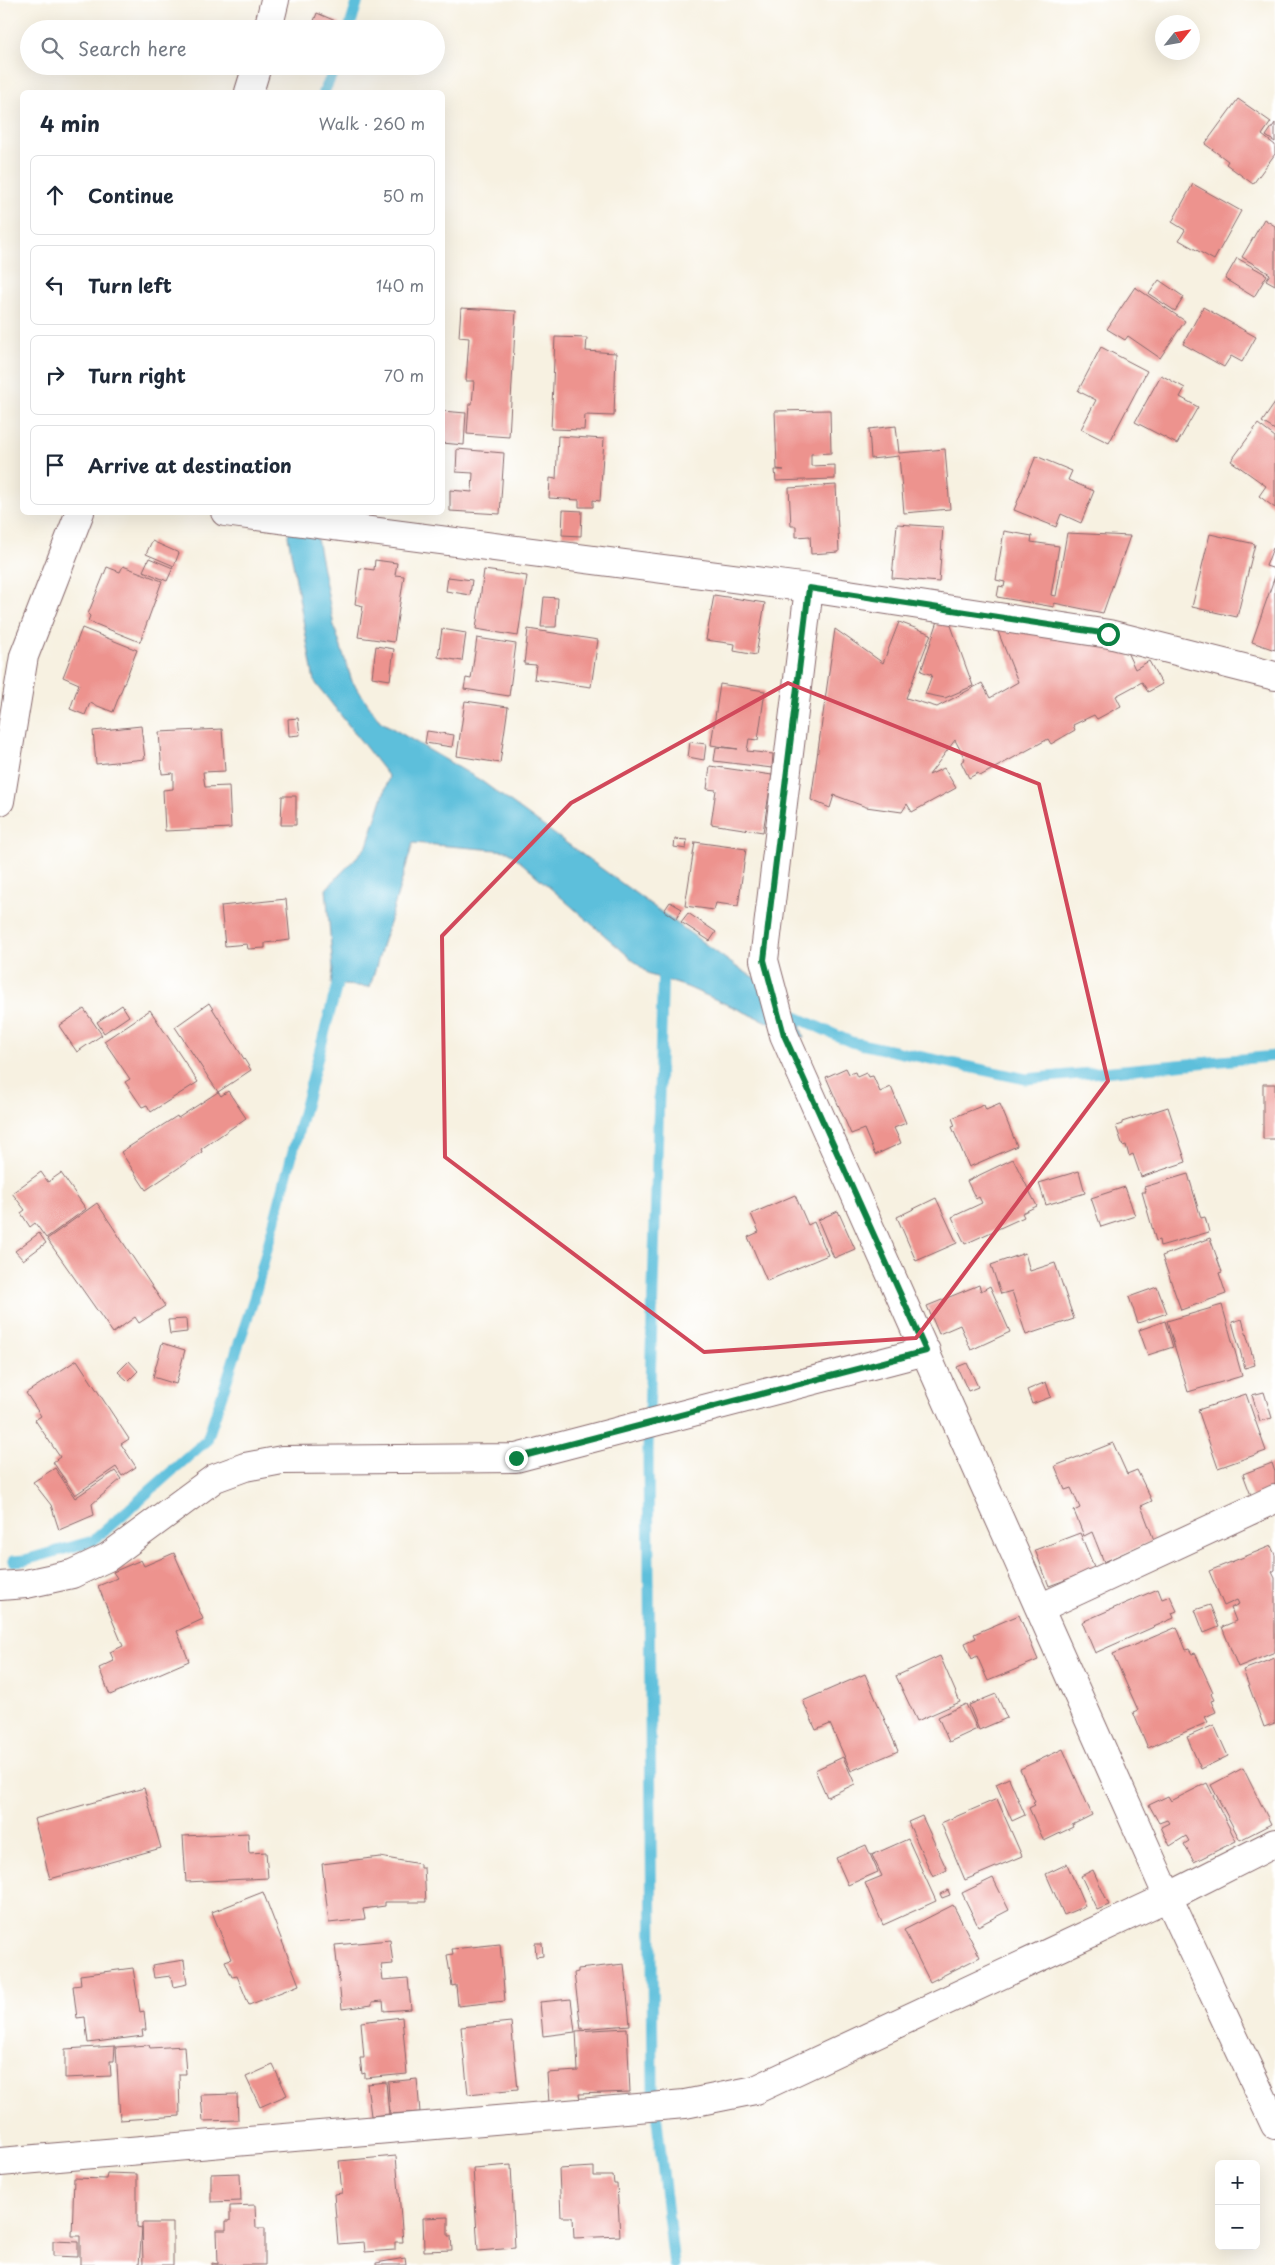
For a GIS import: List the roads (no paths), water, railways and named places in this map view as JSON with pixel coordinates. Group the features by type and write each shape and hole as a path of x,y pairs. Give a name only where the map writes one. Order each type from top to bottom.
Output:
{"street":[{"path":"270,20 275,0"},
{"path":"250,90 254,75"},
{"path":"0,801 24,656 79,515"},
{"path":"246,515 809,588 1108,634 1275,676"},
{"path":"809,588 764,960 768,981 784,1035 1168,1898 1275,2125"},
{"path":"0,1586 26,1584 72,1574 108,1557 214,1478 245,1467 282,1460 516,1458 926,1351"},
{"path":"1040,1608 1275,1499"},
{"path":"0,2162 685,2104 755,2090 1168,1898 1275,1843"}],"water":[{"path":"291,515 312,515 334,626 352,681 380,721 480,780 738,968 792,1000 804,1038 687,987 650,975 508,851 413,843 370,987 331,984 333,969 326,889 367,846 389,777 314,681 288,536"}],"waterway":[{"path":"352,20 358,0"},
{"path":"325,90 332,75"},
{"path":"663,965 648,1450 653,2087 674,2265"},
{"path":"13,1561 25,1560 93,1541 207,1440 254,1298 341,970"},
{"path":"785,1012 851,1042 1026,1079 1275,1056"}]}
